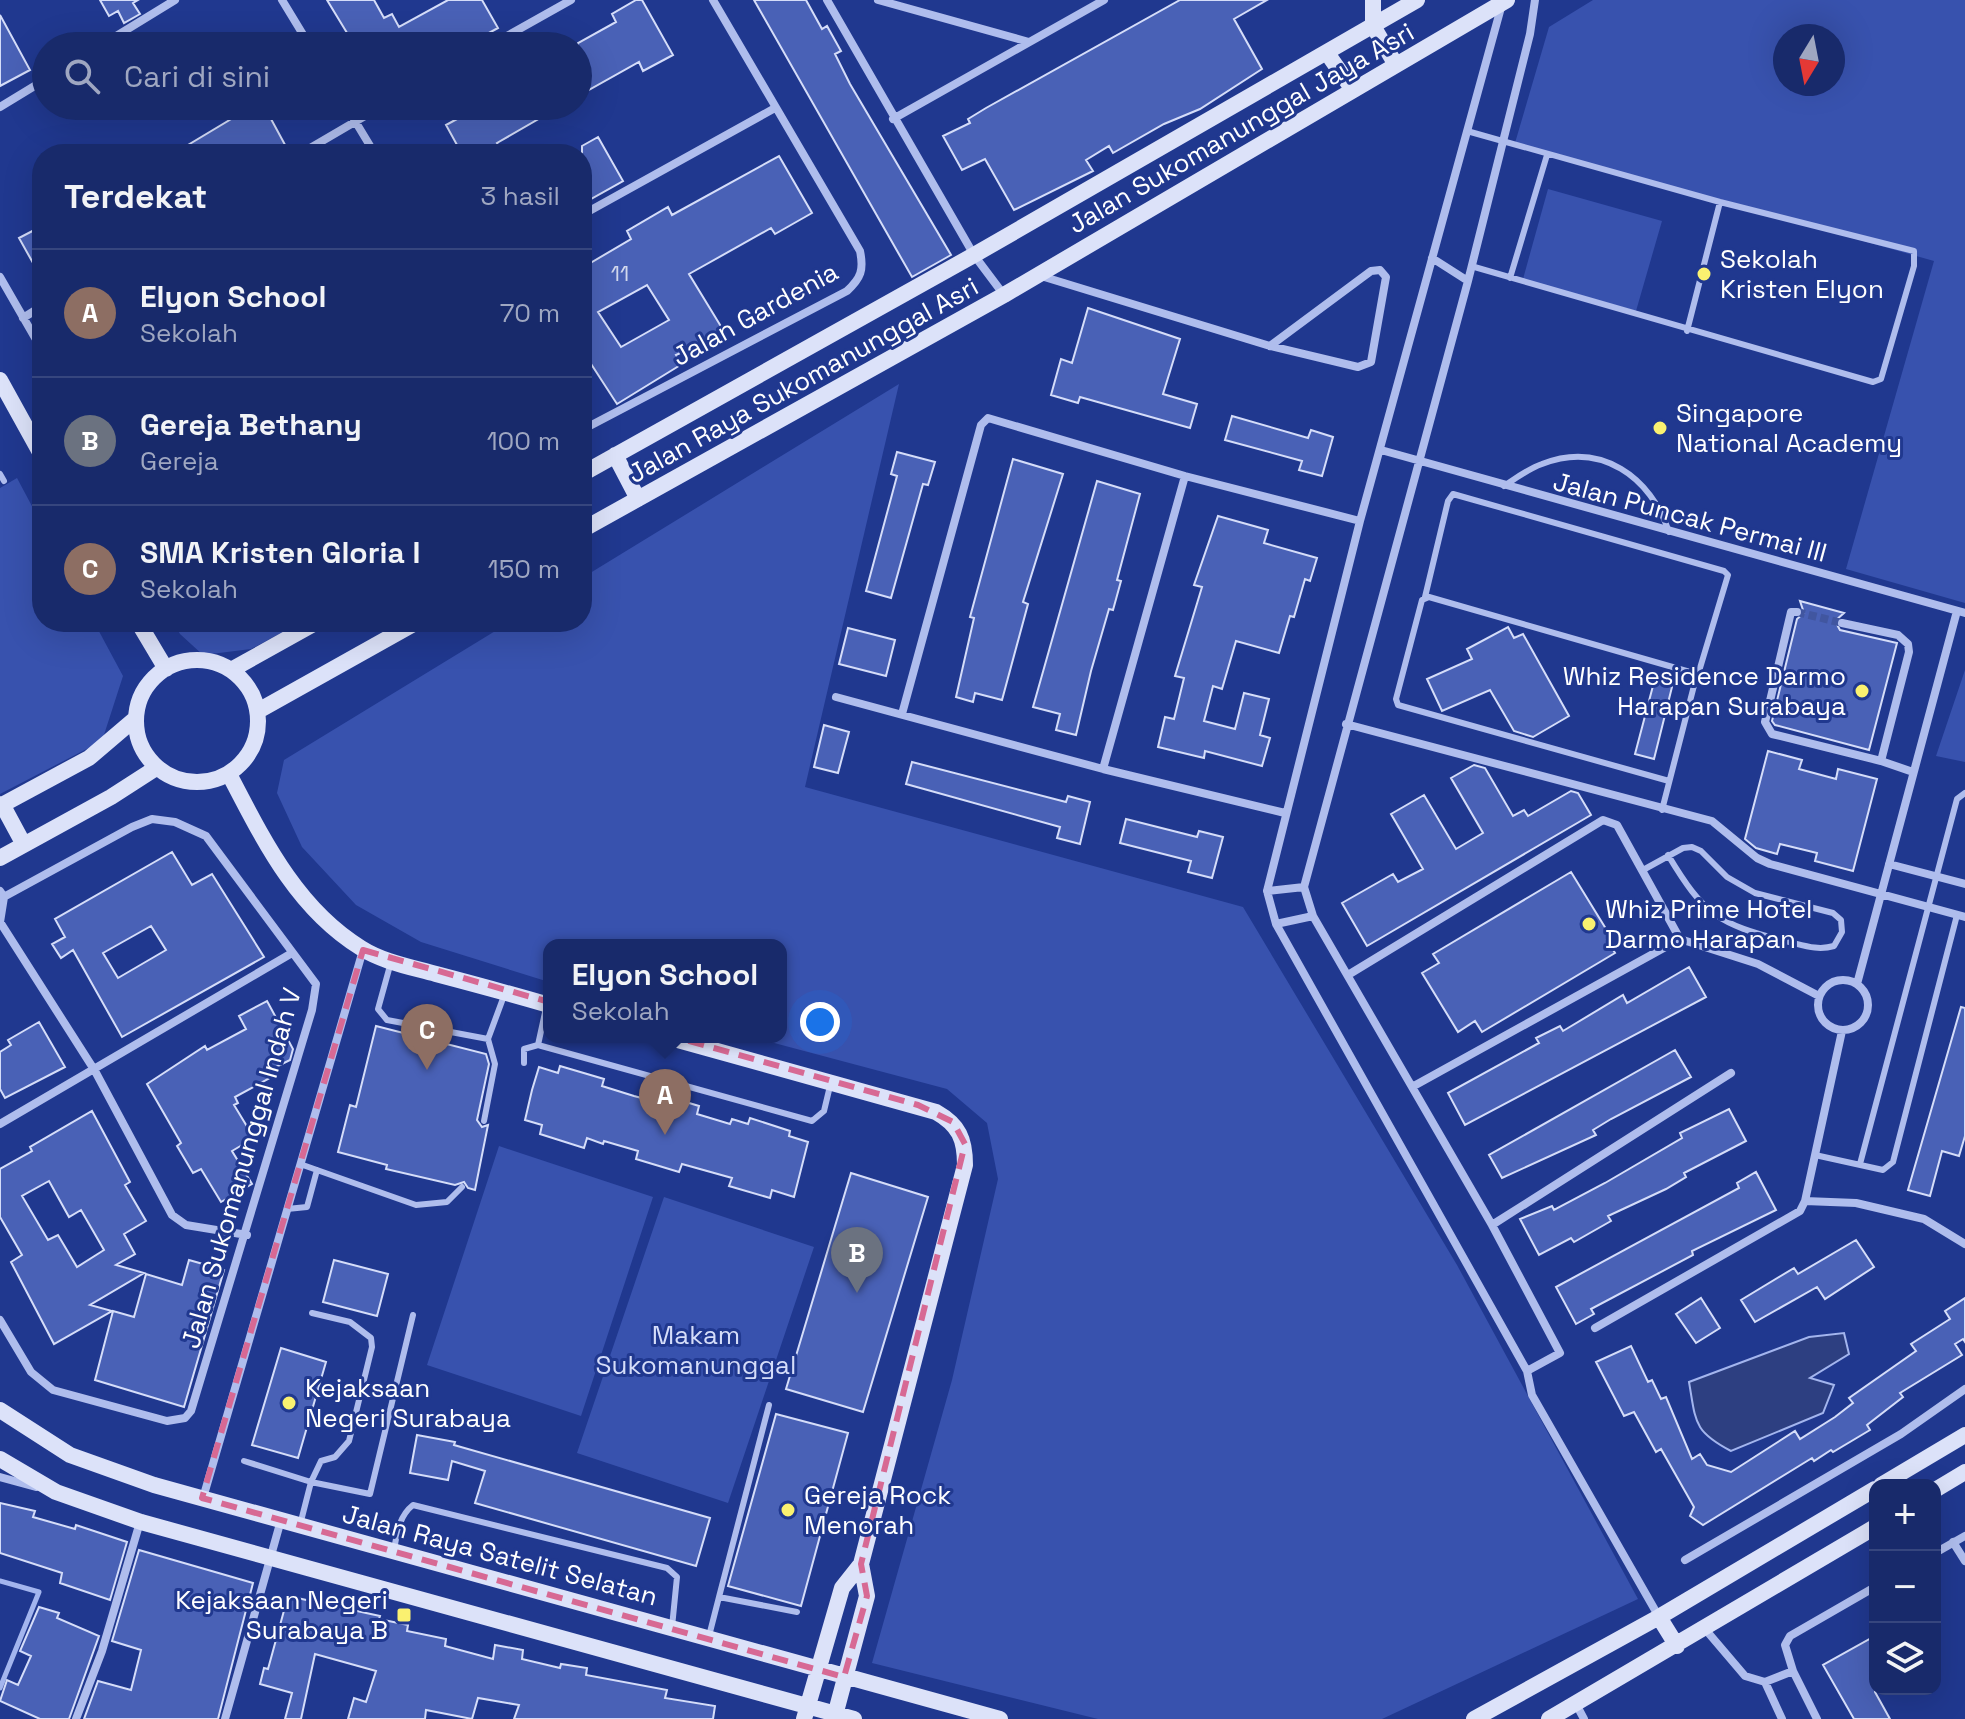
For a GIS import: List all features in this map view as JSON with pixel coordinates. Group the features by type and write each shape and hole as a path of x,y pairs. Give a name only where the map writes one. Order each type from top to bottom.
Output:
{"street":[{"path":"123,32 175,0"},
{"path":"282,0 301,32"},
{"path":"514,32 571,0"},
{"path":"592,209 775,108 713,0"},
{"path":"827,0 974,255 1004,295"},
{"path":"878,0 1029,42"},
{"path":"893,119 1104,0"},
{"path":"1373,0 1373,26 1396,65"},
{"name":"Jalan Sukomanunggal Jaya Asri","path":"974,255 1417,0"},
{"path":"1527,1371 1560,1353 1492,1225 1313,916 1304,887 1468,281 1535,0"},
{"path":"1503,1 1360,521 1267,891 1276,924 1527,1371 1532,1395 1677,1646"},
{"name":"Jalan Sukomanunggal Jaya Asri","path":"1004,295 1503,1"},
{"path":"1327,53 1353,90"},
{"path":"0,107 32,88"},
{"name":"Jalan Gardenia","path":"592,425 847,291 859,280 863,267 860,251 775,108"},
{"path":"317,144 355,121 369,144"},
{"name":"Jalan Raya Sukomanunggal Asri","path":"592,468 974,255"},
{"path":"1432,258 1468,281"},
{"path":"1038,275 1270,346 1358,367 1371,362 1386,277 1384,272 1371,271 1270,346"},
{"path":"0,277 32,333"},
{"name":"Jalan Raya Sukomanunggal Asri","path":"592,524 1004,295"},
{"path":"23,318 32,312"},
{"path":"0,380 32,438"},
{"path":"902,714 982,422 993,418 1185,476 1360,521"},
{"name":"Jalan Puncak Permai III","path":"1381,450 1958,611"},
{"path":"615,455 638,499"},
{"path":"1103,769 1185,476"},
{"path":"1857,984 1958,611"},
{"path":"1797,612 1791,612 1765,722 1772,734 1913,772"},
{"path":"1842,623 1898,635 1908,644 1909,652 1881,761"},
{"path":"144,632 166,669"},
{"path":"231,670 299,632"},
{"path":"258,711 399,632"},
{"path":"199,660 231,670 248,688 258,711 257,735 247,758 229,774 205,782 179,780 156,768 137,736 136,718 140,698 151,681 166,669 199,660"},
{"path":"836,697 1103,769 1285,813"},
{"path":"23,843 1,805 89,758 136,718"},
{"path":"1346,724 1712,821 1757,858 1770,864 1961,916"},
{"path":"0,858 111,797 156,768"},
{"path":"229,774 272,854 299,893 338,932 363,950 391,961 543,1003"},
{"name":"Jalan Sukomanunggal Indah V","path":"0,1320 31,1372 53,1390 167,1421 185,1418 191,1411 247,1235 316,998 316,984 206,836 188,826 152,819 1,896"},
{"path":"1348,975 1603,820 1617,825 1680,939 1758,964 1819,996"},
{"path":"1889,864 1965,884"},
{"path":"1267,891 1304,887"},
{"path":"1,896 0,922 95,1071 172,1215 186,1225 247,1235"},
{"path":"1276,924 1313,916"},
{"path":"1412,1087 1680,939"},
{"path":"202,1498 363,950"},
{"path":"0,1124 292,953"},
{"path":"1843,980 1857,984 1868,997 1868,1014 1857,1027 1842,1031 1827,1025 1819,1012 1819,996 1828,984 1843,980"},
{"path":"1595,1328 1792,1219 1805,1201 1842,1031"},
{"path":"689,1043 936,1112 953,1122 965,1144 965,1165 861,1564 842,1588 806,1713"},
{"path":"1492,1225 1731,1073"},
{"path":"1805,1201 1856,1203 1924,1219 1965,1244"},
{"path":"1685,1560 1901,1434 1965,1389"},
{"name":"Jalan Raya Satelit Selatan","path":"0,1410 70,1455 202,1498 1000,1719"},
{"path":"1891,1479 1965,1435"},
{"path":"0,1459 56,1492"},
{"path":"1941,1486 1965,1472"},
{"path":"0,1477 56,1492 141,1522 806,1713 854,1719"},
{"path":"1474,1719 1659,1617 1869,1493"},
{"path":"226,1719 281,1520"},
{"path":"76,1719 102,1651 141,1522"},
{"path":"1549,1719 1580,1712 1677,1646 1869,1531"},
{"path":"1938,1551 1965,1536"},
{"path":"1953,1542 1965,1561"},
{"path":"834,1716 867,1596 861,1564"},
{"path":"1817,1719 1793,1671 1785,1645 1790,1636 1869,1590"},
{"path":"1705,1629 1745,1676 1765,1682 1793,1671"},
{"path":"1765,1682 1782,1719"}],"lane":[{"path":"1467,131 1720,202 1914,251 1914,266 1881,379 1873,382 1687,331 1471,266"},
{"path":"1510,278 1547,155"},
{"path":"1687,331 1720,202"},
{"path":"1504,486 1542,463 1565,458 1603,461 1627,472 1647,487 1669,532"},
{"path":"1662,810 1728,575 1724,571 1453,494 1448,501 1396,699 1398,705 1669,781"},
{"path":"1425,597 1697,674 1697,678"},
{"path":"1860,1164 1957,799 1965,793"},
{"path":"1643,870 1668,855 1683,848 1701,851 1727,877 1755,893 1833,913 1841,920 1842,932 1834,946 1821,950 1742,930 1713,915 1691,892 1668,855"},
{"path":"1815,1155 1883,1170 1893,1162 1961,916"},
{"path":"391,961 378,1009 381,1016 387,1020 488,1039"},
{"path":"484,1121 495,1064 488,1039 505,993"},
{"path":"538,1045 543,1024"},
{"path":"524,1063 524,1049 538,1045 812,1121 824,1111 831,1081"},
{"path":"300,1164 416,1205 447,1202 462,1187"},
{"path":"287,1209 307,1207 317,1170"},
{"path":"300,1525 311,1482 321,1461 335,1457 349,1441 372,1347 364,1330 350,1322 312,1313"},
{"path":"244,1461 311,1482 370,1494 413,1315"},
{"path":"709,1637 769,1405"},
{"path":"394,1550 399,1524 405,1511 413,1505 667,1568 677,1577 672,1628"},
{"path":"719,1597 797,1612"}],"highlighted area":[{"path":"363,950 918,1105 953,1122 965,1144 861,1564 867,1596 844,1677 202,1498"}],"green space":[{"path":"1593,0 1965,0 1965,603 1846,569 1934,261 1515,143 1549,27"},
{"path":"1548,189 1662,221 1636,311 1523,279"},
{"path":"899,384 805,787 1243,907 1457,1265 1638,1599 1382,1719 1098,1719 872,1663 952,1380 998,1179 987,1123 947,1089 774,1043 787,1043 787,939 543,939 543,980 421,942 356,905 302,847 277,793 284,760 494,632 592,632 592,572"},
{"path":"17,478 32,506 32,632 99,632 123,676 102,741 0,794 0,488"},
{"path":"282,632 251,649 203,655 180,634"},
{"path":"1965,670 1965,762 1936,756"},
{"path":"499,1146 653,1197 581,1416 427,1365"},
{"name":"Makam Sukomanunggal","path":"664,1197 814,1247 728,1503 577,1453"}],"shaded area":[{"path":"1844,1333 1849,1354 1810,1378 1834,1385 1823,1413 1731,1451 1709,1437 1698,1424 1689,1382 1809,1337"}],"building":[{"path":"100,0 138,0 133,3 140,14 124,23 118,11 109,16"},
{"path":"327,0 374,0 384,18 392,14 399,27 448,0 482,0 498,28 491,32 346,32"},
{"path":"636,0 642,0 673,55 643,71 639,62 592,88 592,35 616,22 612,14"},
{"path":"754,0 806,0 822,29 827,26 841,51 835,54 850,84 951,255 912,277"},
{"path":"1180,0 1267,0 1234,19 1262,69 1200,109 1164,124 1113,153 1109,146 1086,160 1093,171 1014,210 985,159 962,170 943,136 970,123 968,119 986,108"},
{"path":"0,15 30,70 0,86"},
{"path":"230,120 272,120 285,144 190,144"},
{"path":"455,120 537,120 498,144 456,144 446,125"},
{"path":"598,137 623,181 592,198 592,144 586,144"},
{"path":"779,156 812,213 775,234 771,228 689,274 725,333 676,355 682,364 617,404 592,365 592,262 631,239 627,231 668,207 672,215","holes":["647,285 669,320 621,347 598,312"]},
{"path":"32,231 32,261 19,238"},
{"path":"1088,308 1180,339 1163,394 1197,404 1190,428 1080,397 1078,403 1051,395 1061,359 1072,363"},
{"path":"1232,416 1308,438 1311,430 1333,437 1322,476 1299,470 1302,461 1225,440"},
{"path":"897,452 935,462 928,485 923,484 891,598 866,591 897,476 891,474"},
{"path":"1013,459 1063,474 1023,602 1028,604 1002,700 975,693 973,702 956,697 974,618 970,617"},
{"path":"1097,481 1140,494 1117,580 1121,581 1113,610 1109,609 1076,735 1056,730 1060,714 1033,707"},
{"path":"1218,516 1268,530 1264,543 1317,558 1310,581 1305,579 1294,617 1290,616 1279,653 1236,641 1222,689 1213,686 1204,721 1235,729 1244,693 1269,699 1260,735 1270,738 1262,766 1205,751 1204,758 1158,747 1165,717 1174,719 1184,678 1175,676 1202,587 1194,585"},
{"path":"1800,601 1844,613 1835,621 1840,630 1897,643 1869,750 1775,725 1772,721 1797,619 1804,613"},
{"path":"1508,627 1514,638 1523,634 1569,716 1533,737 1514,731 1490,690 1442,711 1427,679 1472,659 1467,649"},
{"path":"848,628 895,640 886,676 839,664"},
{"path":"1654,682 1672,687 1654,759 1635,754"},
{"path":"824,725 849,732 838,773 814,767"},
{"path":"1768,751 1802,760 1799,769 1836,779 1838,769 1877,779 1853,871 1815,861 1817,853 1780,844 1777,854 1756,848 1745,839"},
{"path":"912,762 1066,802 1068,796 1090,802 1080,844 1057,838 1060,827 906,784"},
{"path":"1474,765 1485,768 1513,816 1524,810 1528,816 1571,791 1578,793 1591,815 1367,946 1342,903 1393,874 1398,882 1423,869 1391,814 1424,795 1456,849 1483,833 1451,778"},
{"path":"1126,819 1197,837 1199,831 1223,837 1212,878 1188,872 1191,861 1120,843"},
{"path":"172,852 192,885 212,874 264,957 122,1037 73,950 61,958 52,944 65,937 55,919","holes":["151,926 166,950 118,978 103,953"]},
{"path":"1571,872 1611,937 1607,940 1615,953 1482,1032 1475,1021 1458,1032 1422,973 1439,963 1433,954"},
{"path":"1689,967 1706,997 1465,1125 1448,1093 1539,1043 1536,1038 1560,1026 1563,1031 1623,995 1627,1003"},
{"path":"267,1001 293,1049 290,1060 266,1072 270,1078 235,1097 238,1103 234,1105 254,1138 232,1151 252,1184 221,1202 201,1169 193,1173 177,1146 181,1143 147,1084 205,1046 207,1050 246,1029 239,1016"},
{"path":"1961,1007 1965,1008 1965,1136 1959,1156 1942,1151 1930,1196 1908,1190"},
{"path":"39,1022 65,1067 5,1098 0,1089 0,1052 11,1045 8,1040"},
{"path":"376,1026 486,1054 489,1064 477,1120 482,1127 488,1125 475,1190 468,1188 464,1182 455,1185 386,1169 387,1165 338,1152 350,1105 356,1107"},
{"path":"1675,1050 1691,1077 1611,1119 1593,1130 1596,1135 1502,1178 1489,1155"},
{"path":"560,1066 604,1079 602,1086 634,1096 653,1101 656,1093 699,1106 697,1114 730,1124 732,1119 748,1124 750,1118 790,1131 789,1136 808,1142 794,1197 772,1190 770,1198 729,1186 732,1178 682,1164 679,1172 636,1159 638,1151 604,1141 603,1144 587,1138 584,1148 540,1134 542,1125 525,1120 532,1090 539,1067 558,1073"},
{"path":"1729,1109 1746,1141 1684,1173 1686,1177 1666,1189 1608,1216 1611,1221 1574,1242 1571,1238 1539,1255 1520,1219 1552,1206 1554,1210 1682,1138 1680,1133"},
{"path":"92,1111 130,1182 125,1185 146,1221 124,1234 135,1254 116,1265 144,1273 90,1305 112,1311 54,1344 11,1262 22,1255 0,1217 0,1169 32,1151 30,1147","holes":["49,1181 69,1217 81,1210 104,1250 77,1267 58,1235 48,1240 22,1196"]},
{"path":"1756,1172 1776,1210 1692,1251 1693,1255 1591,1309 1594,1314 1576,1324 1556,1287 1739,1188 1737,1183"},
{"path":"851,1173 928,1197 863,1412 786,1389"},
{"path":"1856,1240 1874,1267 1825,1299 1817,1287 1755,1322 1741,1300 1794,1268 1798,1274"},
{"path":"189,1260 224,1270 184,1407 95,1380 113,1311 134,1317 146,1274 182,1285"},
{"path":"334,1260 388,1274 377,1316 323,1302"},
{"path":"1701,1298 1720,1328 1696,1343 1676,1314"},
{"path":"1965,1298 1965,1342 1963,1339 1955,1344 1962,1355 1900,1393 1903,1397 1867,1425 1870,1430 1833,1452 1831,1450 1814,1461 1812,1458 1703,1525 1690,1516 1694,1507 1661,1449 1656,1452 1634,1412 1624,1416 1596,1362 1631,1346 1648,1382 1652,1380 1661,1399 1666,1397 1692,1459 1700,1454 1707,1465 1731,1472 1795,1431 1800,1439 1835,1417 1853,1403 1849,1398 1916,1351 1911,1344 1950,1319 1945,1311"},
{"name":"Kejaksaan Negeri Surabaya","path":"281,1348 326,1362 298,1458 252,1445"},
{"name":"Gereja Rock Menorah","path":"776,1414 848,1433 801,1606 728,1586"},
{"path":"417,1435 455,1442 454,1445 710,1518 696,1566 475,1503 485,1471 452,1461 448,1480 410,1473"},
{"path":"0,1503 35,1511 33,1517 75,1529 76,1525 127,1542 110,1600 60,1583 62,1573 0,1553"},
{"path":"139,1550 253,1583 218,1719 84,1719 98,1681 131,1690 141,1650 112,1641"},
{"path":"288,1596 380,1616 379,1619 408,1625 407,1631 446,1639 445,1646 493,1659 495,1645 523,1650 522,1659 560,1668 561,1664 587,1668 586,1675 667,1690 665,1698 715,1706 713,1719 514,1719 519,1705 478,1698 472,1719 426,1710 425,1719 348,1719 354,1698 366,1702 376,1671 315,1654 301,1719 285,1719 292,1693 260,1684 264,1668 268,1669"},
{"path":"39,1607 59,1613 57,1618 99,1636 69,1719 40,1719 0,1701 7,1680 18,1685 31,1656 20,1651"},
{"path":"1869,1639 1869,1695 1877,1695 1890,1719 1854,1719 1823,1665"}],"waterway":[{"path":"0,1581 39,1592 0,1688"}],"tunnel":[{"path":"1797,612 1842,623"}],"place":[{"name":"Sekolah Kristen Elyon","path":"1704,274"},
{"name":"Singapore National Academy","path":"1660,428"},
{"name":"Whiz Residence Darmo Harapan Surabaya","path":"1862,691"},
{"name":"Whiz Prime Hotel Darmo Harapan","path":"1589,924"},
{"name":"SMA Kristen Gloria I","path":"427,1070"},
{"name":"Elyon School","path":"665,1135"},
{"name":"Gereja Bethany","path":"857,1293"},
{"name":"Kejaksaan Negeri Surabaya","path":"289,1403"},
{"name":"Gereja Rock Menorah","path":"788,1510"},
{"name":"Kejaksaan Negeri Surabaya B","path":"404,1615"}]}
